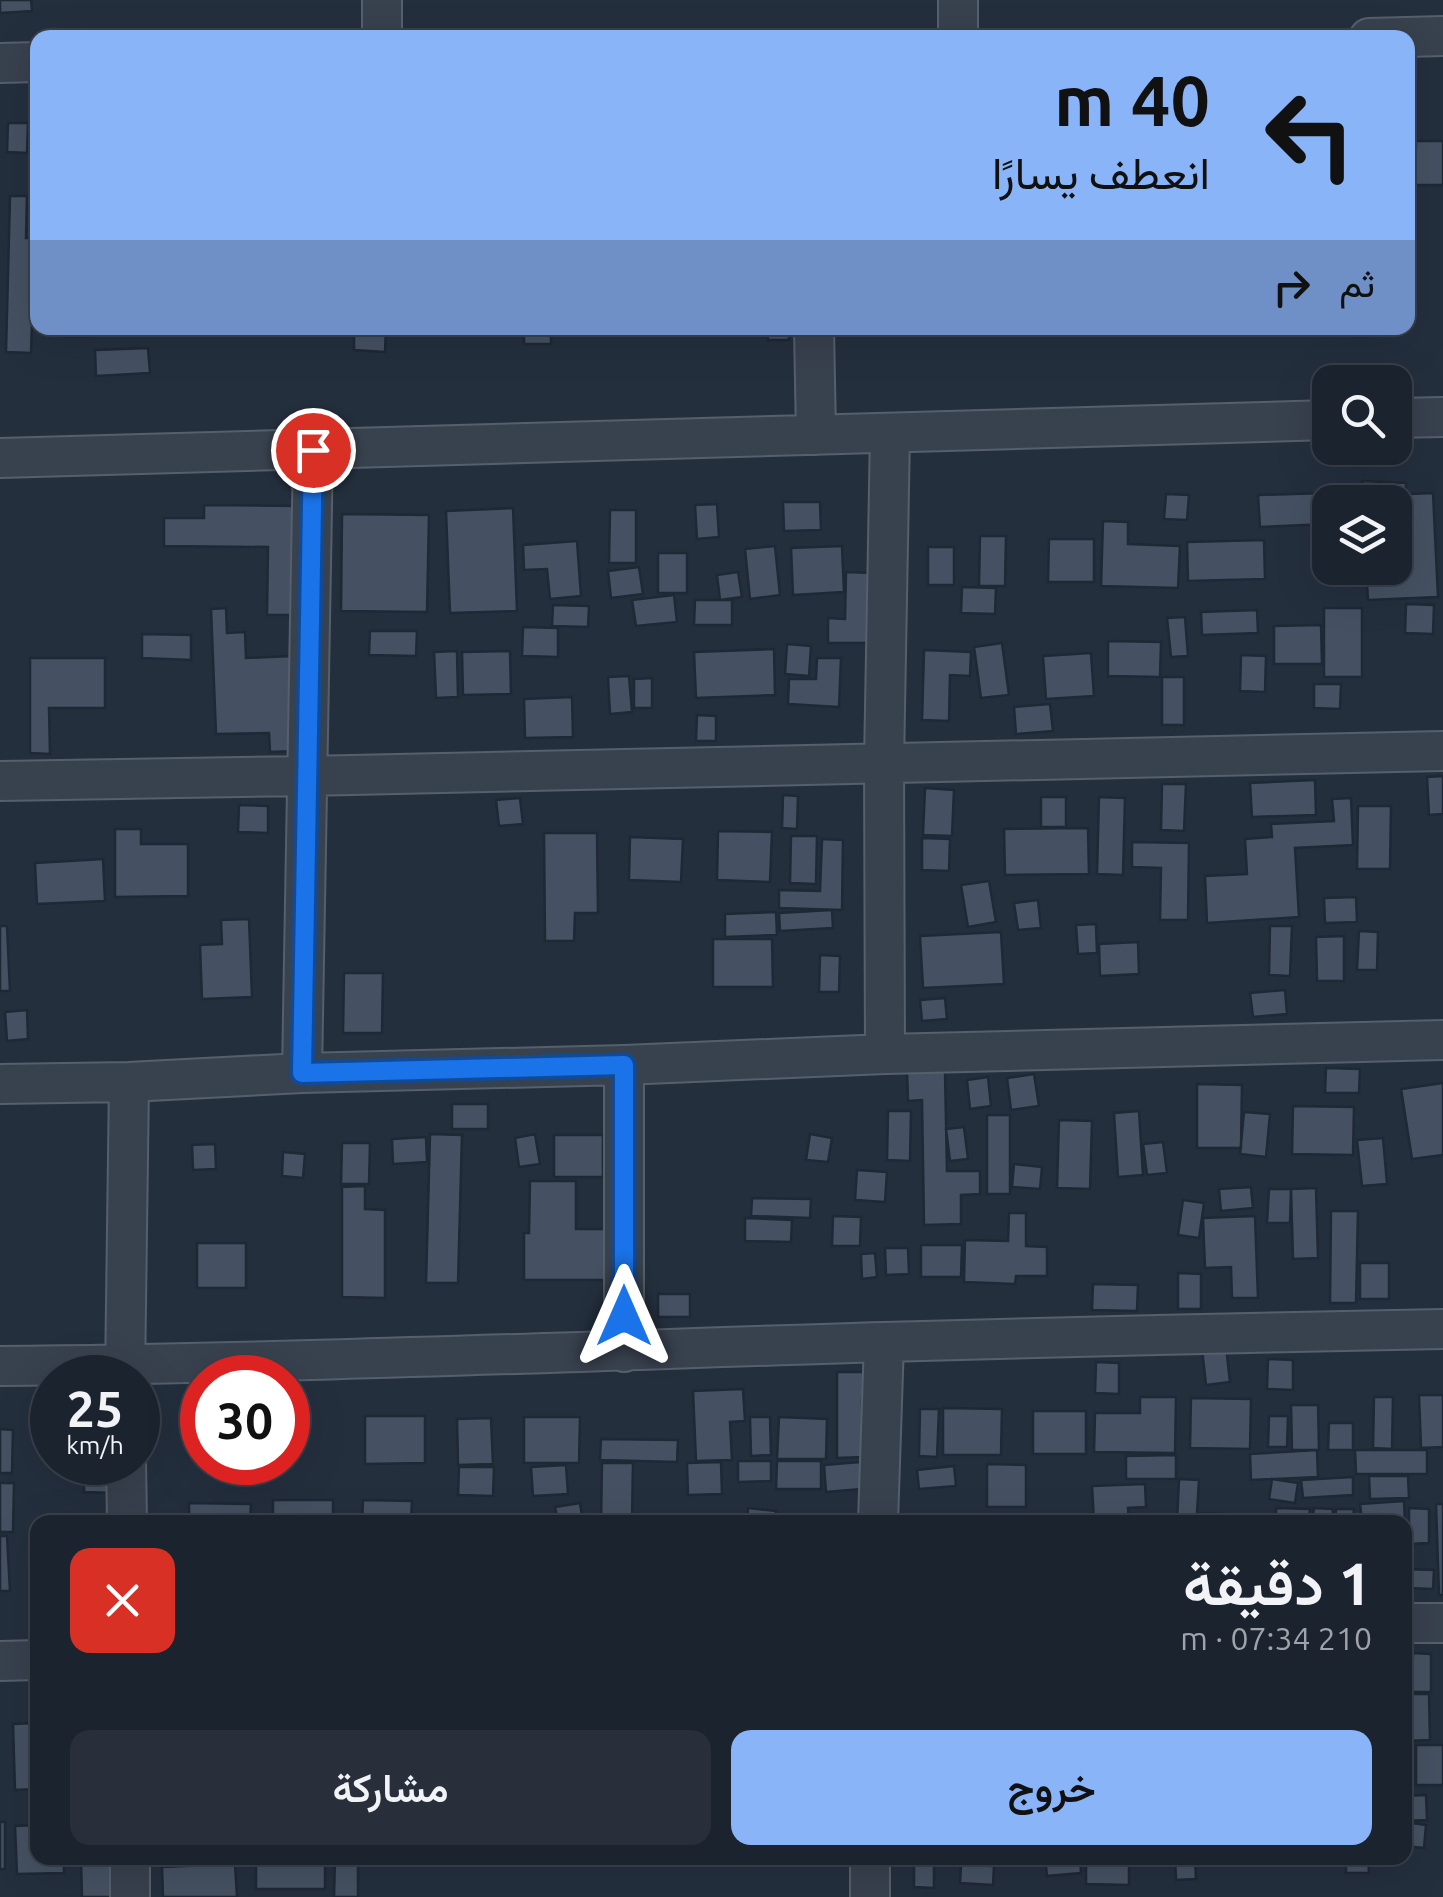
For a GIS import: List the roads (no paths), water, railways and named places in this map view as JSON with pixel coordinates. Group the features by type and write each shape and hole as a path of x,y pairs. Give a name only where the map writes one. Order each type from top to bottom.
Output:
{"street":[{"path":"382,0 382,30"},
{"path":"958,0 958,30"},
{"path":"1415,37 1443,36"},
{"path":"0,62 30,62"},
{"path":"814,335 816,435"},
{"path":"1412,418 1443,417"},
{"path":"0,458 1312,421"},
{"path":"885,1054 884,763 890,433"},
{"path":"302,1073 313,450"},
{"path":"0,780 1443,751"},
{"path":"0,1084 885,1054 1443,1040"},
{"path":"624,1065 624,1352"},
{"path":"125,1355 128,1082"},
{"path":"160,1370 884,1342 1443,1329"},
{"path":"878,1515 884,1342"},
{"path":"0,1366 30,1367"},
{"path":"126,1485 126,1515"},
{"path":"1412,1624 1443,1623"},
{"path":"0,1661 30,1660"},
{"path":"130,1865 130,1897"},
{"path":"870,1865 870,1897"}]}
